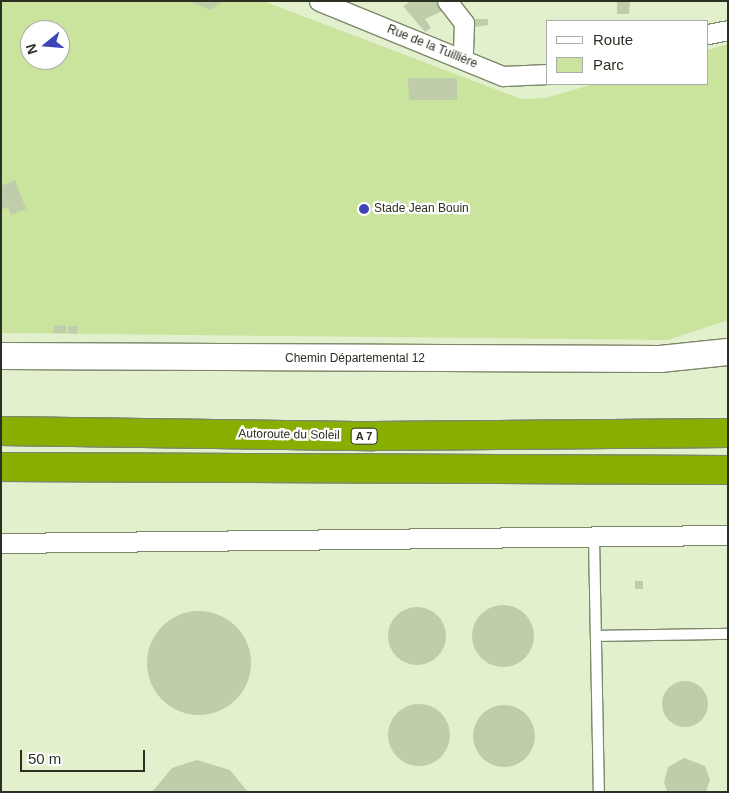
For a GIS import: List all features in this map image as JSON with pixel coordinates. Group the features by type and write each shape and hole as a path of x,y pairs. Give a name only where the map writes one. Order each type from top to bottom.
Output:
{"highway":[{"name":"Autoroute du Soleil","path":"1,431 382,436 728,434"},
{"path":"1,467 728,470"}],"main road":[{"name":"Chemin Départemental 12","path":"1,356 660,360 721,351"}],"street":[{"name":"Rue de la Tuillière","path":"319,1 463,58 503,76 546,74"},
{"path":"447,1 464,23 463,58"},
{"path":"709,34 728,30"},
{"path":"1,543 594,538 728,535"}],"lane":[{"path":"594,538 599,792"},
{"path":"597,636 728,634"}],"green space":[{"name":"Stade Jean Bouin","path":"1,1 263,1 521,99 545,98 590,85 709,85 709,50 728,44 728,320 668,340 1,333"}],"building":[{"path":"188,1 223,1 211,10"},
{"path":"411,1 439,1 445,10 425,19 431,28 425,32 403,6"},
{"path":"617,1 630,1 629,14 617,14"},
{"path":"468,19 488,19 488,25 474,27"},
{"path":"408,78 457,78 457,100 409,100"},
{"path":"15,180 26,209 11,215 8,207 1,210 1,186"},
{"path":"54,325 66,326 66,333 53,333"},
{"path":"68,326 78,326 77,334 68,333"},
{"path":"635,581 643,581 643,589 635,589"},
{"path":"503,605 515,607 525,614 532,624 534,636 532,648 525,658 515,665 503,667 491,665 481,658 474,648 472,636 474,624 481,614 491,607"},
{"path":"411,607 423,607 438,615 446,630 446,642 438,657 423,665 411,665 396,657 388,642 388,630 396,615"},
{"path":"199,611 219,615 228,619 236,626 243,634 247,643 251,663 247,683 243,692 236,700 228,707 219,711 199,715 179,711 170,707 162,700 155,692 151,683 147,663 151,643 155,634 162,626 170,619 179,615"},
{"path":"685,681 698,685 704,691 708,704 704,717 698,723 685,727 672,723 666,717 662,704 666,691 672,685"},
{"path":"419,704 436,709 441,713 445,718 450,735 445,752 441,757 436,761 419,766 402,761 397,757 393,752 388,735 393,718 397,713 402,709"},
{"path":"504,705 516,707 526,714 533,724 535,736 533,748 526,758 516,765 504,767 492,765 482,758 475,748 473,736 475,724 482,714 492,707"},
{"path":"684,758 705,766 710,780 706,792 667,792 664,782 668,767"},
{"path":"197,760 230,770 248,792 152,792 172,768"}],"place":[{"name":"Stade Jean Bouin","path":"364,209"}]}
